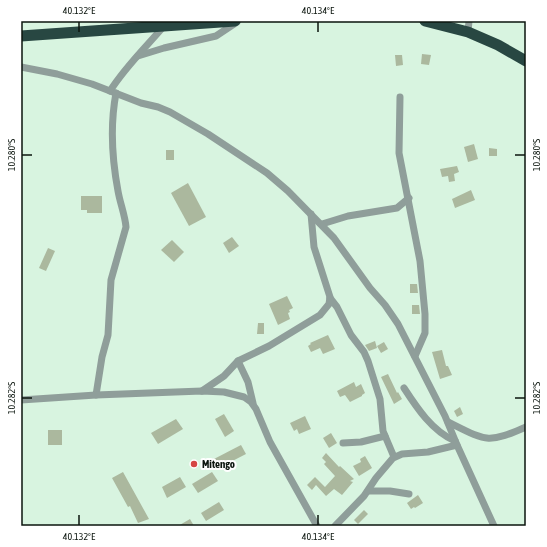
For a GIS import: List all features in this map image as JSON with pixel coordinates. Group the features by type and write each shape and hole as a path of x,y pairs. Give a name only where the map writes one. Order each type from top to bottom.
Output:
{"highway":[{"path":"21,36 235,21"},
{"path":"424,21 469,27 526,61"}],"street":[{"path":"138,56 164,48 216,36 238,21"},
{"path":"96,395 102,357 108,335 111,280 126,227 126,221 117,188 112,124 113,92 128,66 164,26"},
{"path":"21,67 64,76 92,84 141,103 158,107 170,112 208,134 267,173 288,191 322,224 334,238 398,324 448,422 494,526"},
{"path":"400,97 400,153 420,261 425,314 425,332 415,356"},
{"path":"322,224 348,216 397,208 409,198"},
{"path":"311,214 314,247 330,298 351,335 364,352 368,361 380,399 382,424 385,436 394,457"},
{"path":"202,392 224,376 238,361 269,346 320,315 328,307 330,298"},
{"path":"238,361 248,382 253,404 270,442 317,526"},
{"path":"404,388 426,419 442,434 456,443"},
{"path":"21,400 96,395 217,392 235,394 244,397 253,404"},
{"path":"448,422 479,437 489,439 506,436 526,427"},
{"path":"343,443 362,442 385,436"},
{"path":"335,526 368,491 386,464 394,457 402,454 428,452 456,443"},
{"path":"368,491 390,491 409,494"}],"building":[{"path":"422,54 431,55 429,65 421,64"},
{"path":"395,55 402,55 403,65 396,66"},
{"path":"474,144 478,159 468,162 464,147"},
{"path":"489,148 497,149 497,156 489,156"},
{"path":"166,150 174,150 174,160 166,160"},
{"path":"457,166 459,172 454,174 455,181 449,182 448,176 442,177 440,169"},
{"path":"188,183 206,217 189,226 171,193"},
{"path":"471,190 475,200 455,208 452,199"},
{"path":"81,196 102,196 102,213 87,213 87,210 81,210"},
{"path":"232,237 239,246 229,253 223,243"},
{"path":"172,240 184,252 174,262 161,250"},
{"path":"48,248 55,251 46,271 39,268"},
{"path":"410,284 417,284 418,293 410,293"},
{"path":"287,296 293,308 289,310 290,312 288,313 290,319 278,325 269,304"},
{"path":"412,305 419,305 420,314 412,314"},
{"path":"258,323 264,323 264,334 257,334"},
{"path":"328,335 335,349 323,354 320,348 311,352 308,346 311,344 310,343"},
{"path":"375,341 377,348 369,351 365,345"},
{"path":"384,342 388,349 381,353 377,346"},
{"path":"442,350 446,366 448,366 452,375 440,379 432,352"},
{"path":"388,374 397,393 398,392 402,399 394,404 381,377"},
{"path":"354,382 356,387 361,384 365,393 350,402 345,395 340,397 337,391"},
{"path":"460,407 463,414 457,417 454,411"},
{"path":"224,414 234,431 225,437 215,419"},
{"path":"305,416 311,429 299,434 297,429 294,431 290,423"},
{"path":"176,419 183,429 158,444 151,433"},
{"path":"48,430 62,430 62,445 48,445"},
{"path":"331,433 337,443 329,448 323,438"},
{"path":"241,445 246,454 217,469 212,460"},
{"path":"326,453 339,467 340,466 354,479 350,481 353,482 342,495 334,489 326,496 316,485 312,490 307,485 315,477 325,487 335,476 324,464 326,462 322,458"},
{"path":"365,456 372,468 359,476 353,466 361,462 360,459"},
{"path":"123,472 149,519 138,523 130,506 128,507 112,478"},
{"path":"212,472 218,481 198,493 192,484"},
{"path":"180,477 186,487 167,498 162,487"},
{"path":"418,495 423,503 411,509 407,503"},
{"path":"219,502 224,510 206,521 201,513"},
{"path":"364,510 368,514 358,524 354,520"},
{"path":"190,519 194,526 178,526"}],"place":[{"name":"Mitengo","path":"194,464"}]}
